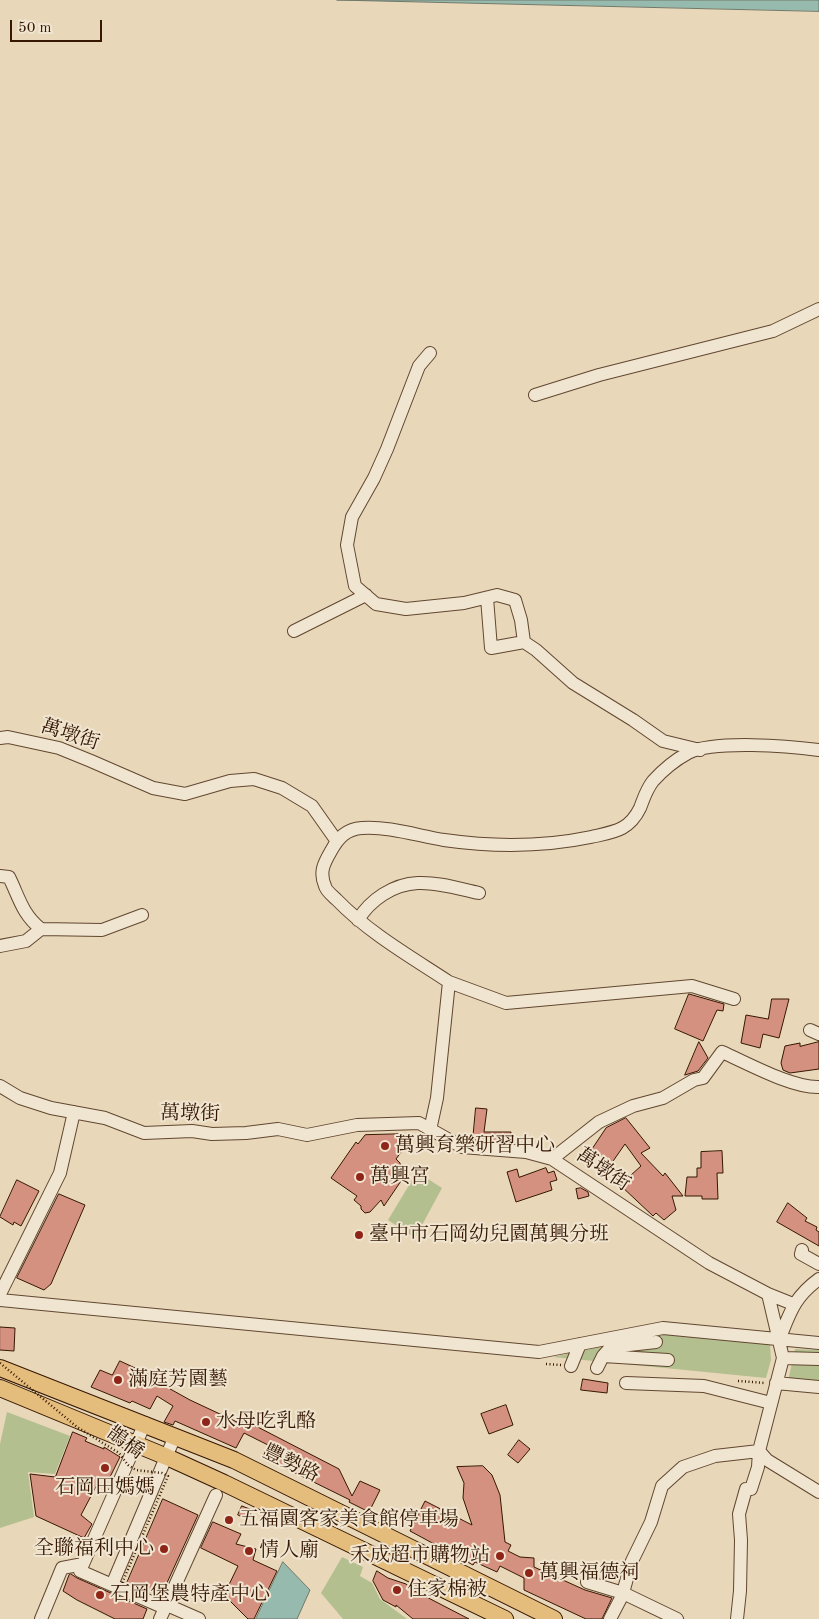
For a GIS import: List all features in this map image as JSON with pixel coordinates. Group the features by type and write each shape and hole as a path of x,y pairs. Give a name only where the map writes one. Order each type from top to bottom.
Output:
{"main road":[{"name":"豐勢路","path":"0,1368 144,1423 237,1462 554,1619"},
{"path":"0,1388 167,1457 505,1619"}],"street":[{"path":"535,395 600,375 773,331 819,309"},
{"path":"430,353 419,366 387,449 374,478 352,517 347,545 355,586 376,604 406,609 464,603 497,595 515,600 524,642"},
{"path":"294,631 366,595"},
{"path":"487,598 491,648 524,642 536,650 573,683 663,741 700,750"},
{"name":"萬墩街","path":"0,738 8,737 59,748 110,768 153,788 185,794 230,781 254,779 282,788 312,806 336,840"},
{"path":"734,999 692,986 506,1003 450,982 358,920 325,888 321,869 336,840 346,832 362,828 396,831 443,840 526,845 606,834 624,828 639,810 645,793 668,766 690,752 710,747 749,745 793,746 819,750"},
{"path":"0,876 9,877 21,906 30,920 41,929 102,930 142,915"},
{"path":"358,920 365,909 383,894 418,883 479,893"},
{"path":"0,946 26,941 41,929"},
{"path":"430,1130 437,1098 450,982"},
{"path":"552,1159 600,1122 633,1106 663,1098 694,1080 703,1078 722,1052 787,1080 819,1087"},
{"name":"萬墩街","path":"0,1086 20,1098 50,1108 105,1118 144,1133 192,1131 212,1134 246,1133 278,1129 307,1135 357,1125 419,1123 462,1147 526,1152 552,1159 709,1263 768,1294 794,1304"},
{"path":"0,1294 60,1173 74,1112"},
{"path":"802,1250 801,1254 819,1264"},
{"path":"779,1340 794,1304 808,1287 819,1279"},
{"path":"737,1619 740,1591 739,1514 746,1489 751,1489 758,1467 759,1451 782,1358 768,1294"},
{"path":"0,1300 539,1352 663,1328 819,1343"},
{"path":"597,1368 603,1356 612,1348 656,1342"},
{"path":"571,1366 580,1344"},
{"path":"603,1356 668,1360"},
{"path":"782,1358 819,1360"},
{"path":"626,1383 704,1386 771,1403"},
{"path":"776,1383 819,1387"},
{"path":"144,1423 80,1571 116,1586 164,1611 199,1619"},
{"path":"116,1586 175,1436"},
{"path":"759,1451 767,1460 819,1492"},
{"path":"610,1619 623,1593 632,1561 651,1522 662,1486 683,1467 715,1456 759,1451"},
{"path":"164,1611 216,1494"},
{"path":"41,1619 62,1568 83,1564"},
{"path":"587,1582 623,1593 678,1619"}],"path":[{"name":"鵲橋","path":"0,1364 77,1427 119,1453 128,1465 144,1473 162,1473 168,1476 116,1586"}],"green space":[{"path":"417,1172 442,1188 415,1238 388,1220"},
{"path":"661,1334 770,1344 771,1360 766,1378 553,1357"},
{"path":"795,1349 819,1350 819,1384 788,1381"},
{"path":"7,1412 70,1436 55,1474 28,1472 34,1517 0,1528 0,1444"},
{"path":"342,1557 363,1567 360,1576 372,1583 380,1599 407,1619 343,1619 321,1593"}],"water":[{"path":"337,0 819,0 819,11"},
{"path":"283,1562 310,1590 297,1619 256,1619"}],"building":[{"path":"689,994 724,1004 723,1011 717,1010 703,1041 675,1029"},
{"path":"772,999 789,999 779,1038 763,1034 760,1048 741,1043 746,1015 768,1019"},
{"path":"699,1042 708,1058 698,1071 685,1075"},
{"path":"819,1042 819,1069 790,1073 783,1070 781,1063 785,1046 800,1043 800,1046"},
{"path":"476,1108 487,1109 484,1132 511,1132 511,1143 473,1140"},
{"path":"626,1118 650,1148 641,1153 663,1176 665,1173 683,1196 672,1196 676,1210 664,1220 656,1213 653,1216 620,1185 641,1166 625,1144 611,1164 592,1149 606,1128"},
{"name":"萬興宮","path":"403,1134 410,1140 396,1159 400,1163 401,1168 391,1180 401,1181 384,1206 381,1200 370,1212 365,1213 354,1200 357,1196 331,1178 356,1142 358,1144 365,1135"},
{"path":"722,1151 723,1173 717,1173 718,1199 702,1199 702,1196 685,1196 687,1177 697,1177 697,1168 701,1168 701,1152"},
{"path":"546,1168 548,1173 554,1171 557,1180 550,1182 552,1190 516,1202 507,1172 517,1169 519,1177"},
{"path":"17,1180 39,1191 21,1226 14,1222 13,1225 0,1217"},
{"path":"581,1188 588,1192 589,1196 578,1199 576,1189"},
{"path":"59,1194 85,1205 51,1284 44,1290 17,1278"},
{"path":"788,1203 807,1218 805,1221 817,1227 819,1246 777,1222"},
{"path":"0,1327 15,1328 14,1351 0,1350"},
{"path":"120,1361 146,1373 190,1400 237,1422 248,1422 339,1469 352,1496 360,1481 380,1490 369,1512 349,1502 350,1500 263,1457 268,1445 244,1433 236,1448 175,1421 173,1425 164,1422 173,1406 157,1396 150,1409 91,1387 100,1370 112,1375"},
{"path":"583,1379 608,1383 607,1393 581,1390"},
{"path":"506,1405 513,1425 489,1434 481,1414"},
{"path":"73,1432 87,1438 85,1441 104,1449 104,1447 120,1457 109,1479 100,1479 81,1515 92,1524 84,1538 36,1516 30,1474 55,1477"},
{"path":"519,1440 530,1449 518,1463 508,1455"},
{"path":"483,1466 492,1475 500,1495 505,1542 511,1545 508,1551 520,1557 534,1558 534,1567 585,1590 612,1598 602,1619 586,1619 524,1590 524,1578 500,1566 497,1572 475,1562 473,1565 410,1531 425,1501 472,1525 463,1498 464,1483 457,1467"},
{"name":"全聯福利中心","path":"163,1499 198,1515 161,1596 127,1583"},
{"path":"242,1506 252,1510 248,1520 238,1515"},
{"path":"213,1522 241,1534 236,1544 256,1549 253,1560 277,1571 254,1619 248,1619 224,1595 238,1566 201,1548"},
{"path":"377,1571 388,1578 406,1584 413,1590 469,1619 413,1619 396,1605 396,1607 383,1600 373,1581"},
{"name":"石岡堡農特產中心","path":"71,1574 147,1609 143,1619 115,1619 77,1600 63,1591"}],"place":[{"name":"萬興育樂研習中心","path":"385,1146"},
{"name":"萬興宮","path":"360,1177"},
{"name":"臺中市石岡幼兒園萬興分班","path":"359,1235"},
{"name":"滿庭芳園藝","path":"118,1380"},
{"name":"水母吃乳酪","path":"206,1422"},
{"name":"石岡田媽媽","path":"105,1468"},
{"name":"五福園客家美食館停車場","path":"229,1520"},
{"name":"全聯福利中心","path":"164,1549"},
{"name":"情人廟","path":"249,1551"},
{"name":"禾成超市購物站","path":"500,1556"},
{"name":"萬興福德祠","path":"529,1573"},
{"name":"住家棉被","path":"397,1590"},
{"name":"石岡堡農特產中心","path":"100,1595"}]}
